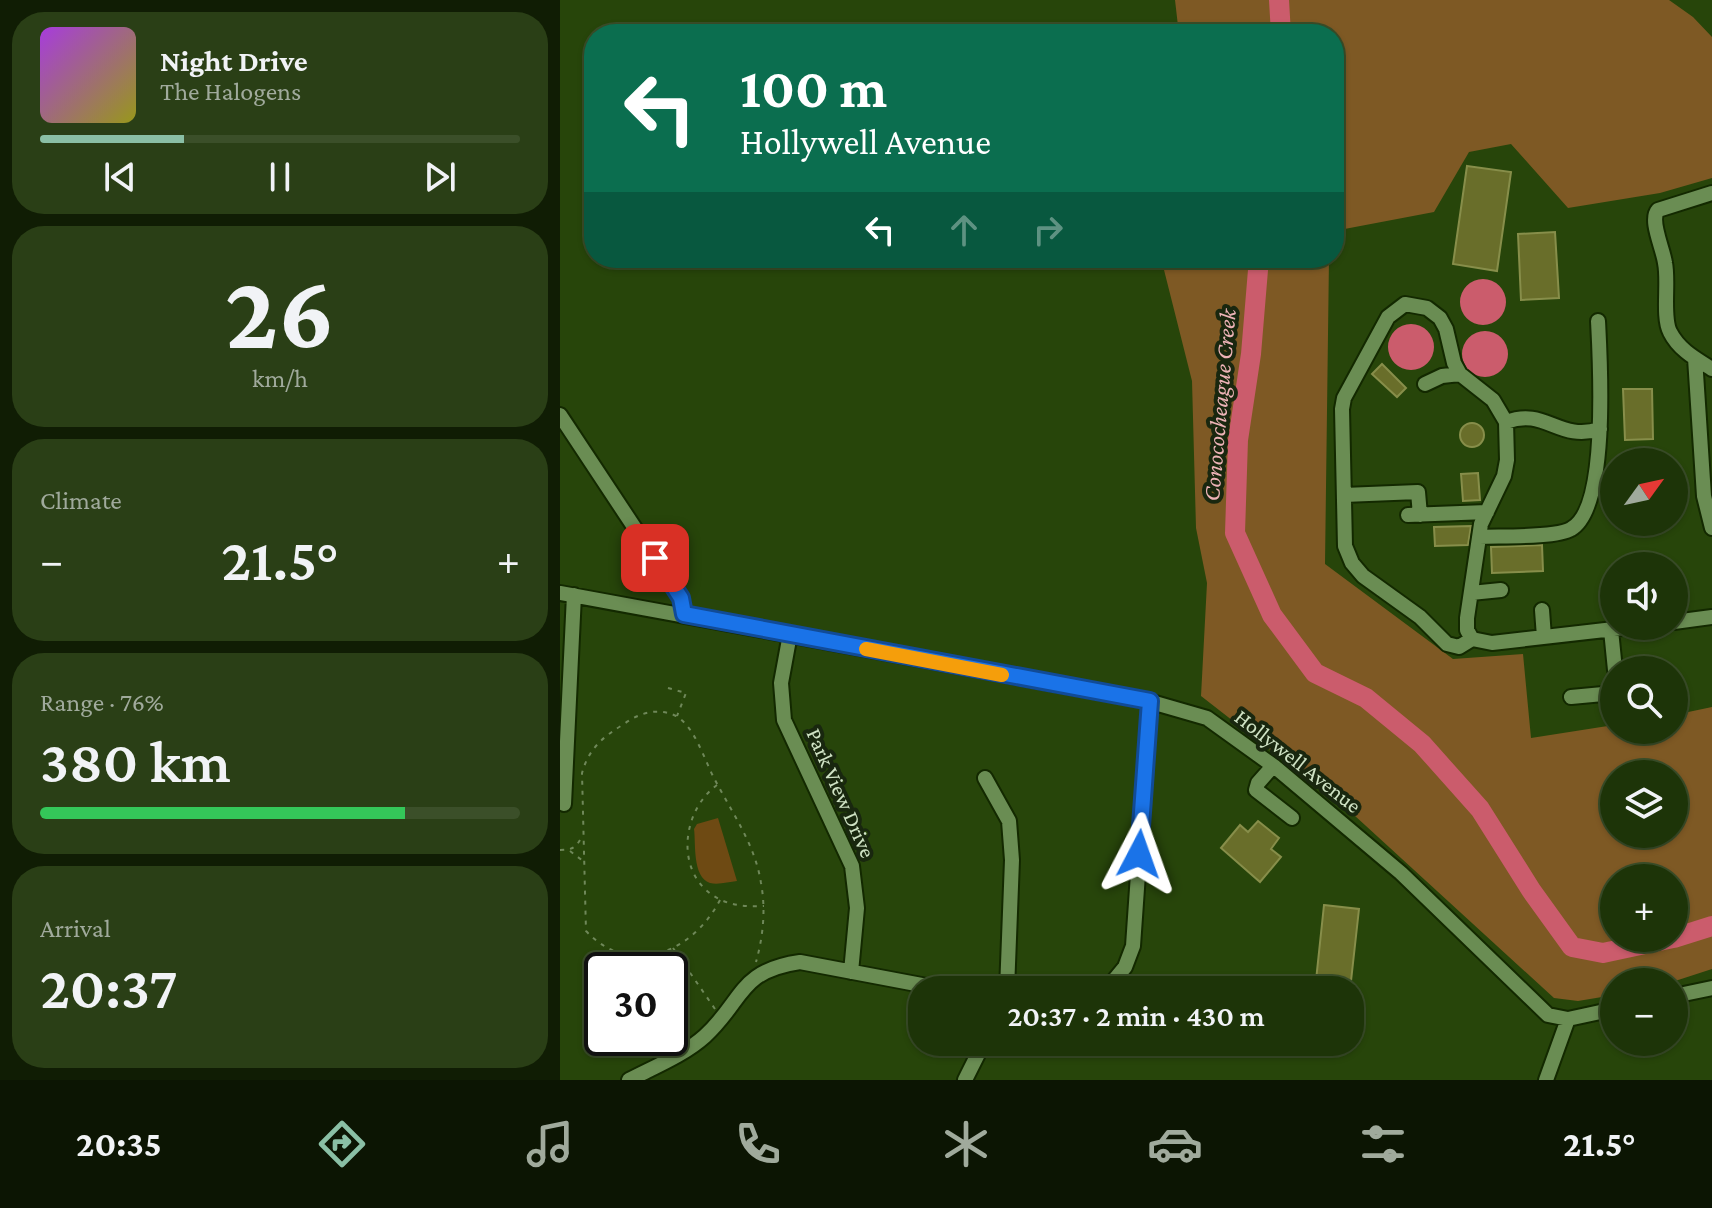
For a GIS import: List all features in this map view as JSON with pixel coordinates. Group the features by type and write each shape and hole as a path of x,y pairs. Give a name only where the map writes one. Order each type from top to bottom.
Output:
{"street":[{"path":"1712,193 1669,204 1653,215 1653,223 1662,241 1667,272 1667,328 1678,345 1712,369"},
{"path":"1472,639 1467,630 1481,524 1504,476 1507,460 1506,422 1493,400 1460,374 1440,318 1427,308 1405,304 1388,317 1344,398 1345,546 1352,563 1363,576 1420,617 1447,644 1459,647 1472,639 1492,643 1600,631"},
{"path":"1480,537 1558,533 1571,529 1581,520 1587,508 1600,429 1602,386 1598,321"},
{"path":"1695,358 1704,496 1712,528"},
{"path":"1425,384 1442,376 1460,374"},
{"path":"560,415 681,598 684,614"},
{"path":"1506,422 1529,416 1574,433 1600,429"},
{"path":"1344,495 1418,492 1414,515 1487,512"},
{"path":"1471,593 1501,590"},
{"path":"564,804 567,594"},
{"name":"Hollywell Avenue","path":"567,594 1150,701 1207,718 1273,766 1401,873 1548,1015 1568,1019"},
{"path":"1542,610 1544,637"},
{"path":"1688,620 1712,617"},
{"name":"Park View Drive","path":"790,634 781,683 784,720 852,866 857,908 851,972"},
{"path":"1571,697 1600,694"},
{"path":"1118,976 1125,967 1133,946 1150,701"},
{"path":"1273,766 1258,783 1256,790 1292,818"},
{"path":"985,778 1009,821 1012,860 1008,976"},
{"path":"629,1080 690,1048 706,1035 746,983 780,965 800,962 908,983"},
{"path":"1688,993 1712,988"},
{"path":"1546,1080 1568,1019 1600,1012"},
{"path":"965,1080 977,1056"}],"path":[{"path":"668,688 686,693 676,717"},
{"path":"720,900 704,926 652,957 635,956 601,946 586,931 582,773 595,745 634,717 647,712 666,713 687,725 735,812 754,854 764,906 759,952 752,979"},
{"path":"718,785 705,794 696,806 686,840 688,857 696,876 720,900 748,907 764,906"},
{"path":"560,850 577,846 583,836"},
{"path":"569,850 583,861"},
{"path":"673,947 720,1017"}],"shaded area":[{"path":"1175,0 1669,0 1693,17 1712,37 1712,178 1660,193 1568,208 1511,144 1469,152 1434,212 1344,229 1344,24 1178,24"},
{"path":"1164,268 1329,268 1325,564 1453,659 1523,654 1531,738 1600,727 1600,744 1688,744 1688,712 1712,707 1712,969 1688,977 1688,968 1600,968 1600,997 1578,1001 1554,998 1354,815 1201,696 1207,583 1196,528 1192,381"},
{"path":"1483,279 1499,286 1506,302 1499,318 1483,325 1467,318 1460,302 1467,286"},
{"path":"1411,324 1427,331 1434,347 1427,363 1411,370 1395,363 1388,347 1395,331"},
{"path":"1485,331 1501,338 1508,354 1501,370 1485,377 1469,370 1462,354 1469,338"},
{"path":"718,818 737,881 720,884 704,880 700,874 694,829 697,824"}],"building":[{"path":"1467,166 1511,172 1497,271 1453,264"},
{"path":"1555,232 1559,298 1521,300 1518,234"},
{"path":"1382,364 1406,388 1397,397 1372,374"},
{"path":"1623,389 1652,389 1653,439 1625,440"},
{"path":"1472,423 1480,427 1484,435 1480,443 1472,447 1464,443 1460,435 1464,427"},
{"path":"1478,473 1480,500 1463,501 1461,474"},
{"path":"1471,526 1468,545 1435,546 1434,527"},
{"path":"1542,545 1543,571 1492,573 1491,547"},
{"path":"1258,821 1279,838 1271,849 1281,857 1260,882 1221,848 1240,825 1248,832"},
{"path":"1324,905 1359,909 1352,976 1316,976"}],"waterway":[{"name":"Conococheague Creek","path":"1279,0 1280,24"},
{"name":"Conococheague Creek","path":"1258,268 1251,354 1238,440 1235,533 1272,615 1315,673 1366,698 1422,744 1480,809 1531,890 1572,947 1608,952"},
{"name":"Conococheague Creek","path":"1688,934 1712,926"}],"slow traffic":[{"path":"866,649 1002,675"}],"route":[{"path":"655,558 681,598 684,614 1150,701 1139,854"}]}
